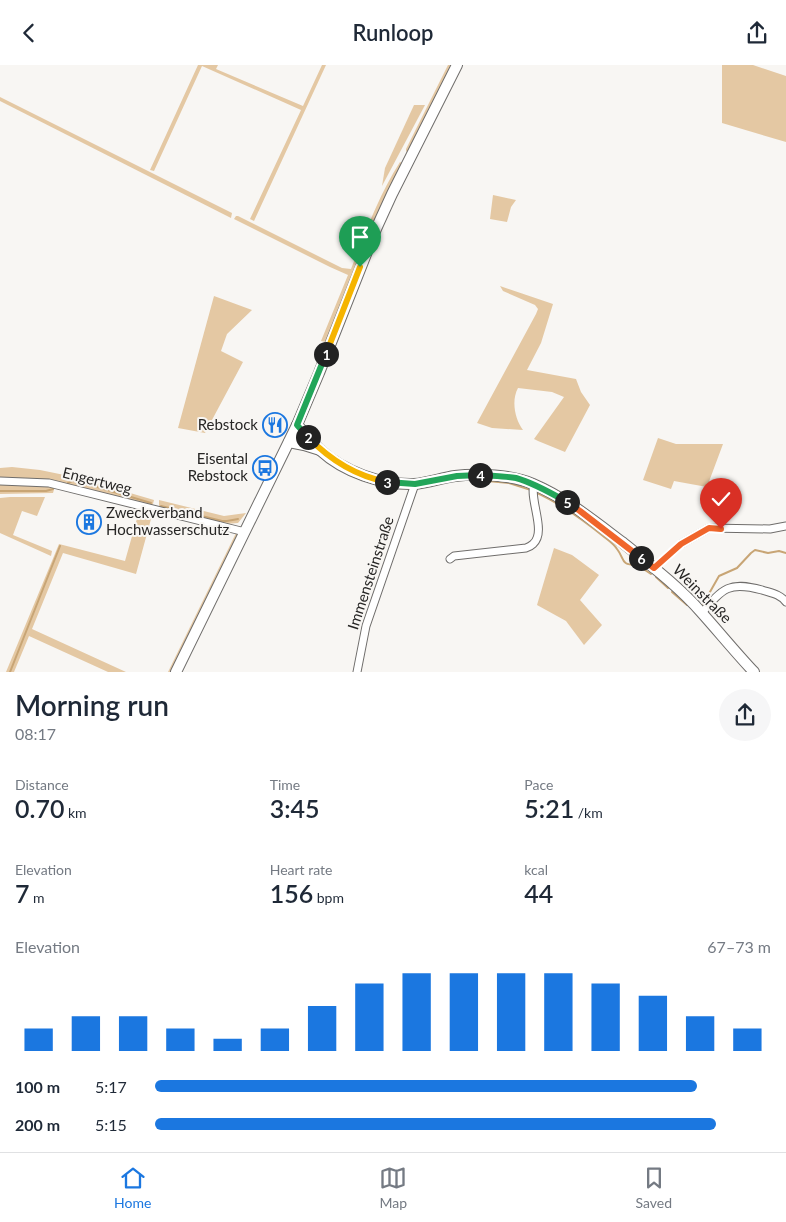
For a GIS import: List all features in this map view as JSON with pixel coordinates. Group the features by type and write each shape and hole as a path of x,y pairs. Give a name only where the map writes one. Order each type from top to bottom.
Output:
{"main road":[{"path":"176,672 297,425 372,237 457,65"},
{"name":"Weinstraße","path":"297,425 321,450 340,464 370,478 400,484 415,484 470,475 515,478 580,511 683,593 754,672"},
{"name":"Weinstraße","path":"289,442 321,450"}],"street":[{"name":"Engertweg","path":"0,481 49,483 245,532"},
{"name":"Immensteinstraße","path":"357,672 366,626 415,484"},
{"path":"450,559 454,556 526,548 534,544 538,538 538,531 533,488"},
{"path":"654,568 681,544 709,528 770,529 786,525"},
{"path":"702,613 719,593 740,585 777,594 786,602"}],"shaded area":[{"path":"198,65 218,65 216,69 303,106 322,65 326,65 254,221 250,219 301,110 202,66 154,171 150,170"},
{"path":"448,65 453,65 407,152 406,149"},
{"path":"722,65 753,65 786,76 786,142 722,123"},
{"path":"0,97 232,213 231,218 0,101"},
{"path":"414,105 425,105 382,186 385,168"},
{"path":"400,162 402,165 372,230 326,342 321,341 348,275 234,219 238,216 342,268 351,269 379,201"},
{"path":"493,195 516,200 511,207 507,222 490,219"},
{"path":"500,286 553,304 541,343 527,370 576,379 581,392 590,405 565,452 534,439 564,397 552,392 518,388 514,404 518,421 523,430 492,428 477,423 538,309 535,305 503,291"},
{"path":"214,296 252,310 227,334 221,351 243,362 205,433 178,428"},
{"path":"658,438 676,444 723,444 707,487 674,481 671,489 643,480"},
{"path":"12,467 40,470 79,478 154,500 150,506 85,489 0,480 0,468"},
{"path":"0,483 55,486 53,493 0,494"},
{"path":"45,497 37,516 22,511 13,535 52,551 51,556 0,533 0,498"},
{"path":"159,500 224,516 246,513 238,523 225,524 159,507"},
{"path":"138,515 151,519 136,574 63,553 32,629 126,672 108,672 29,636 14,672 6,672 59,544 125,561"},
{"path":"236,533 239,536 171,672 168,672"},
{"path":"554,548 572,555 599,575 580,600 602,625 584,645 566,621 537,605"}],"waterway":[{"path":"68,483 74,480 151,503"},
{"path":"477,480 509,483 531,490"},
{"path":"0,491 46,491 53,489"},
{"path":"535,492 579,518 613,544 625,563 636,565"},
{"path":"161,506 222,521 238,519"},
{"path":"10,672 60,546"},
{"path":"702,606 719,576 737,568 755,550 768,553 779,551 786,553"},
{"path":"642,568 651,574"},
{"path":"656,577 668,588"},
{"path":"672,592 687,605"}],"place":[{"name":"Rebstock","path":"275,425"},
{"name":"Eisental Rebstock","path":"265,468"},
{"name":"Zweckverband Hochwasserschutz","path":"89,522"}],"route":[{"path":"360,267 297,425 321,450 340,464 370,478 400,484 415,484 470,475 502,476 534,484 580,511 654,568 681,544 709,528 721,529"}]}
